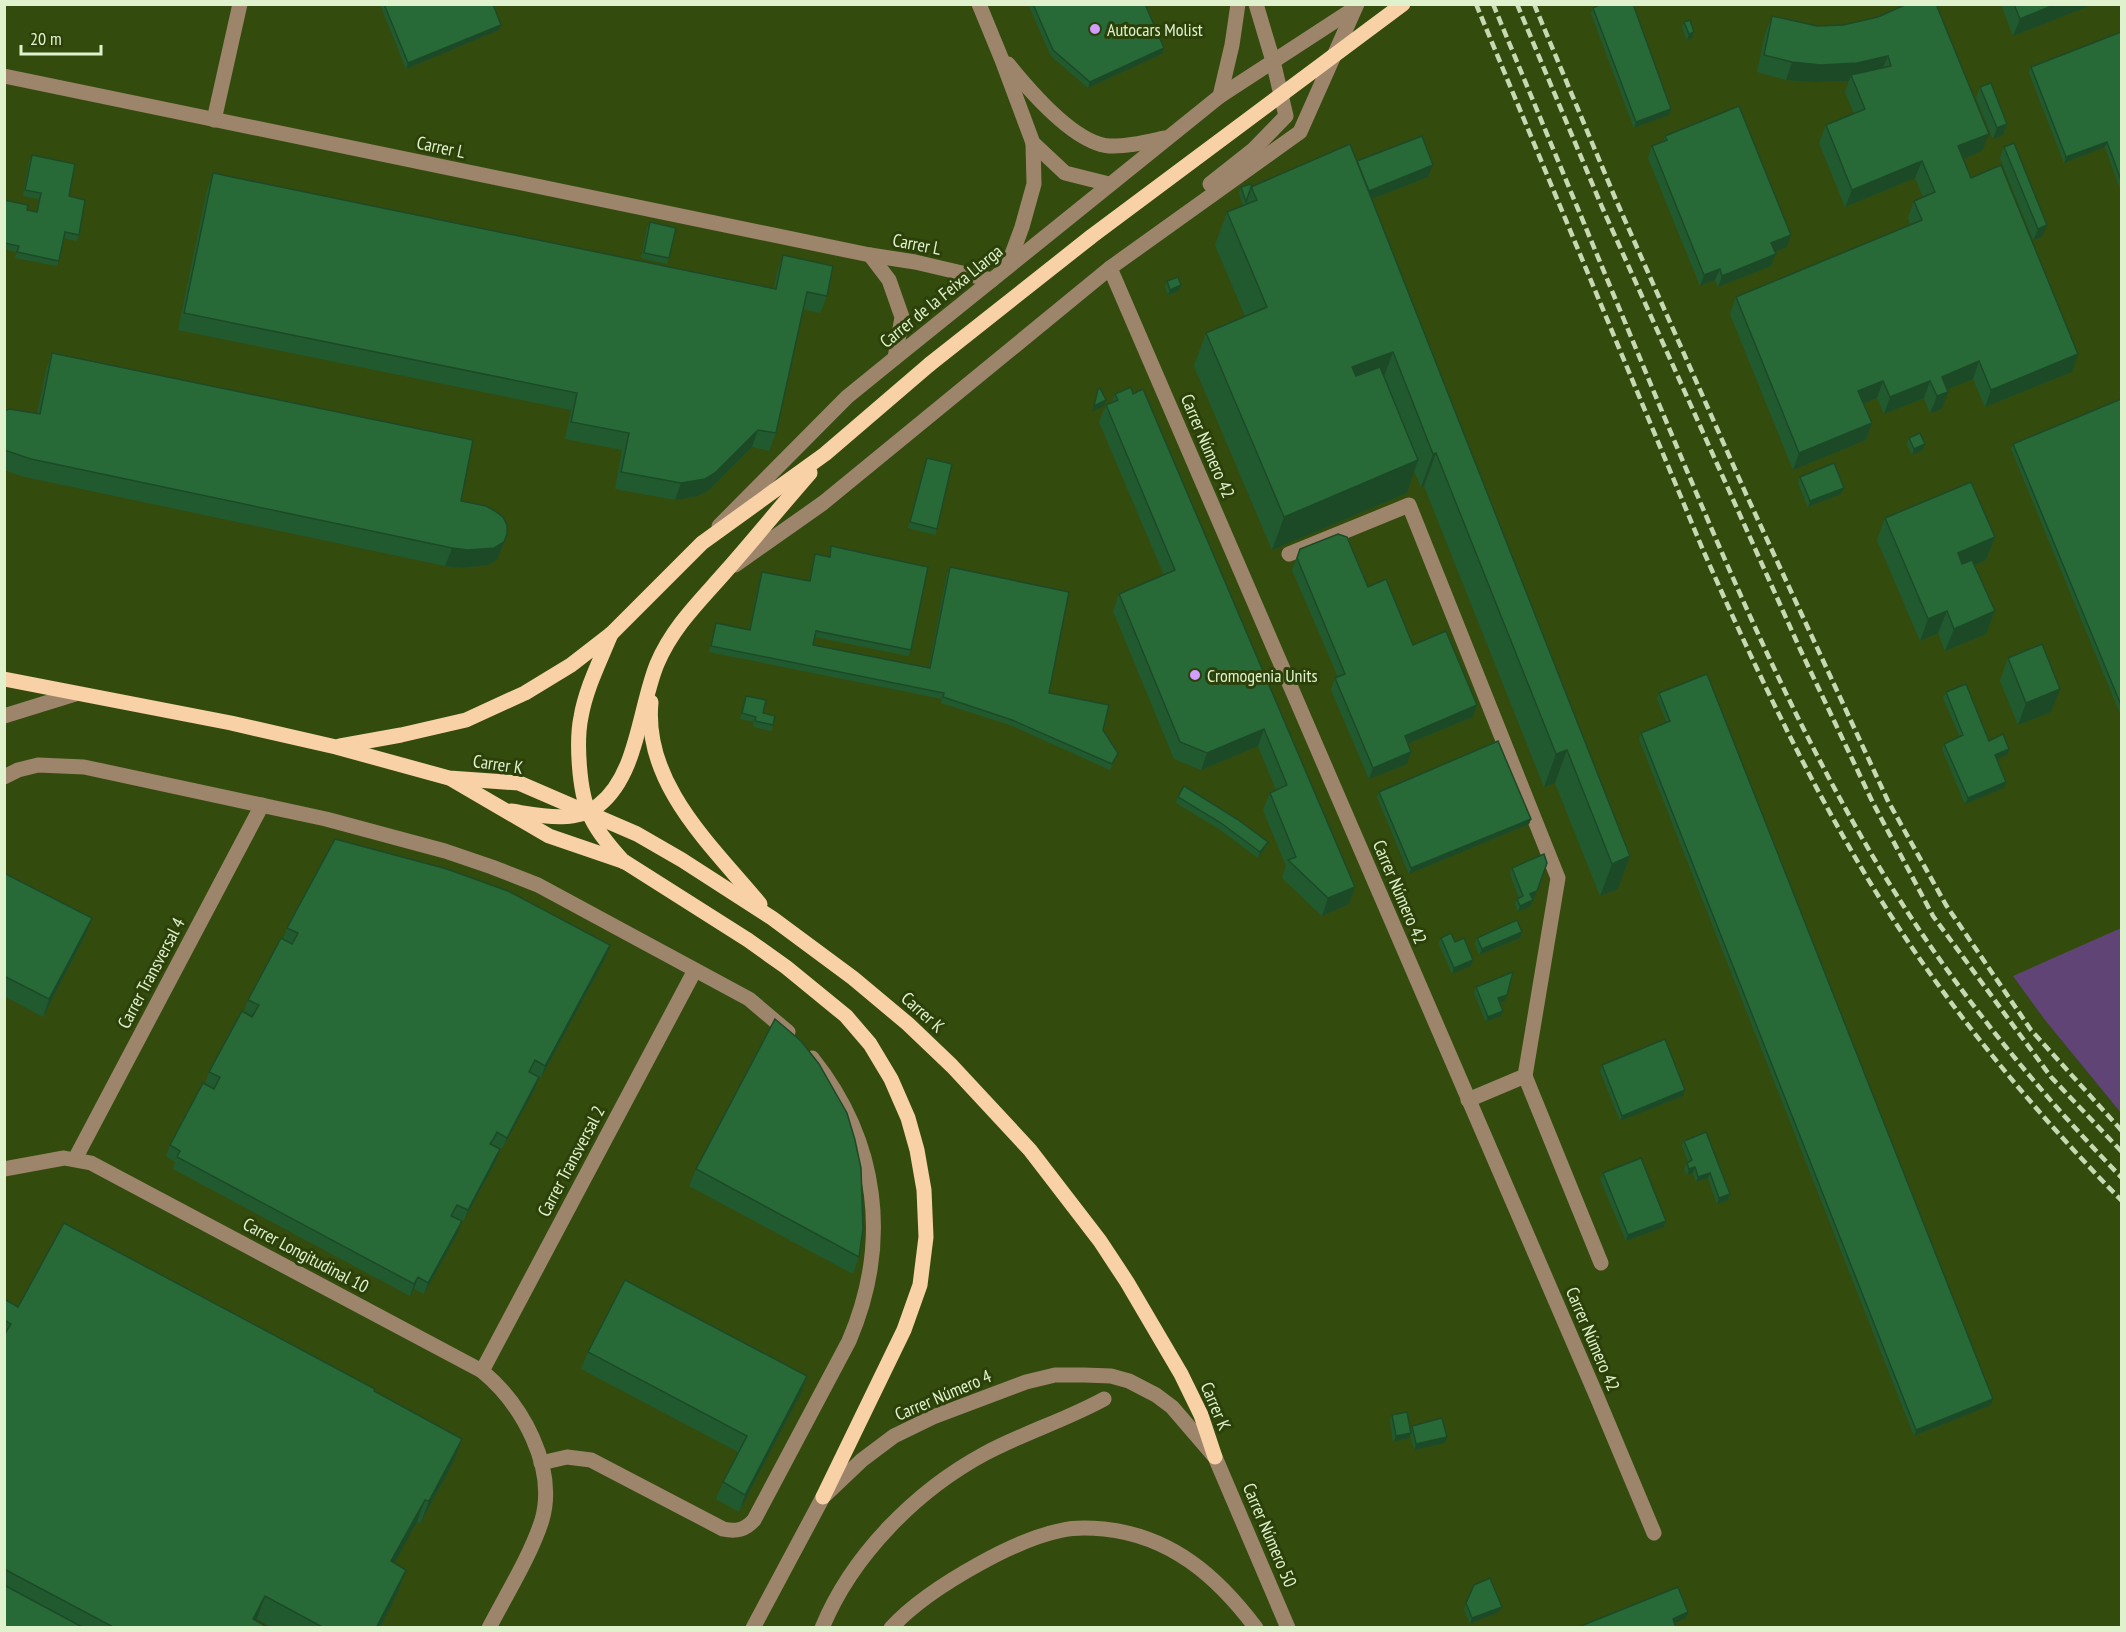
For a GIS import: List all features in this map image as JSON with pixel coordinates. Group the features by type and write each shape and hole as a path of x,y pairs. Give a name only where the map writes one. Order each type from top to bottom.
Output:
{"main road":[{"name":"Carrer de la Feixa Llarga","path":"336,747 466,720 497,707 571,665 611,634 702,543 825,454 930,364 1092,236 1403,4"},
{"name":"Carrer de la Feixa Llarga","path":"588,812 600,804 616,786 629,760 657,665 680,622 825,454"},
{"name":"Carrer de la Feixa Llarga","path":"611,634 587,695 581,717 578,745 580,773 588,812 612,849 625,862"},
{"name":"Carrer de la Feixa Llarga","path":"654,675 650,706 651,732 662,771 678,804 772,918"},
{"name":"Carrer K","path":"4,680 231,723 336,747 449,778 519,783 637,834 682,860 772,918 853,978 908,1024 952,1066 1030,1150 1101,1241 1137,1299 1201,1415 1215,1457"},
{"name":"Carrer K","path":"449,778 549,836 625,862 748,940 786,967 846,1016 870,1044 891,1079 908,1118 917,1150 924,1190 926,1238 920,1285 904,1330 823,1497"},
{"path":"506,810 567,816 588,812"}],"street":[{"path":"214,120 240,4"},
{"path":"978,4 999,52 1033,143 1034,184 1008,267"},
{"path":"1220,96 1232,45 1238,4"},
{"name":"Carrer de la Feixa Llarga","path":"1110,268 1134,238 1253,150 1286,116 1273,60 1256,4"},
{"name":"Carrer de la Feixa Llarga","path":"702,543 847,397 1220,96 1356,6"},
{"name":"Carrer de la Feixa Llarga","path":"725,572 823,503 1110,268 1300,132 1356,6"},
{"path":"999,52 1035,97 1077,133 1107,146 1135,145 1170,137"},
{"name":"Carrer L","path":"4,76 870,255 915,262 992,280"},
{"path":"1033,143 1065,172 1109,184"},
{"name":"Carrer L","path":"870,255 889,280 902,317 896,358"},
{"name":"Carrer Número 42","path":"1110,268 1654,1533"},
{"path":"1289,554 1409,505 1558,878 1525,1076 1601,1263"},
{"path":"4,716 75,694"},
{"path":"4,777 18,770 38,765 84,766 399,838 492,867 538,885 749,999 780,1023 830,1080 852,1120 868,1170 872,1197 873,1244 868,1286 852,1333 754,1520 741,1530 723,1529 591,1460 567,1457 541,1463 544,1503 542,1518 536,1537 489,1628"},
{"name":"Carrer Transversal 4","path":"75,1159 262,805"},
{"name":"Carrer Transversal 2","path":"482,1371 694,970"},
{"path":"1468,1100 1525,1076"},
{"name":"Carrer Longitudinal 10","path":"4,1169 64,1158 91,1163 482,1371 498,1384 521,1413 541,1463"},
{"name":"Carrer Número 4","path":"753,1628 823,1497 862,1460 894,1436 943,1413 1026,1382 1055,1375 1111,1376 1129,1381 1156,1395 1172,1407 1215,1457"},
{"path":"822,1628 844,1585 866,1554 920,1498 952,1474 985,1454 1078,1413 1104,1399"},
{"name":"Carrer Número 50","path":"1215,1457 1288,1628"},
{"path":"891,1628 900,1618 945,1586 1013,1545 1065,1529 1096,1528 1127,1532 1155,1541 1182,1555 1228,1592 1256,1628"}],"shaded area":[{"path":"5,5 2121,5 2121,1627 5,1628"},
{"path":"2121,928 2121,1113 2045,1020 2013,976"}],"building":[{"path":"384,4 493,4 501,25 408,63"},
{"name":"Autocars Molist","path":"1033,4 1145,4 1164,48 1090,82 1053,50"},
{"path":"1601,4 1633,4 1671,109 1636,122 1593,8"},
{"path":"1907,4 1936,4 1989,134 1958,146 1971,178 2001,165 2078,354 1991,390 1979,361 1942,377 1948,392 1937,396 1930,381 1890,397 1883,381 1858,391 1872,423 1799,453 1736,297 1922,220 1914,201 1935,192 1922,161 1852,190 1826,125 1865,109 1851,75 1891,66 1888,56 1857,63 1821,65 1792,62 1764,55 1772,16 1817,26 1843,25 1878,17"},
{"path":"2014,4 2056,4 2020,19"},
{"path":"1690,20 1694,32 1689,34 1684,22"},
{"path":"2121,32 2121,180 2107,142 2066,157 2031,67"},
{"path":"1991,83 2007,124 1997,128 1980,87"},
{"path":"1739,106 1791,235 1771,243 1776,254 1722,276 1720,269 1704,275 1652,146 1667,140 1665,136"},
{"path":"1422,136 1433,165 1369,191 1357,161"},
{"path":"2014,143 2047,225 2038,229 2004,147"},
{"path":"1350,144 1630,856 1612,864 1567,750 1556,754 1436,453 1433,454 1393,352 1352,367 1356,376 1380,367 1418,460 1284,517 1206,333 1267,307 1227,212 1257,200 1251,187"},
{"path":"32,155 75,164 69,196 85,200 79,235 65,232 59,261 17,252 19,246 4,243 4,200 28,205 27,210 37,212 41,193 25,190"},
{"path":"213,173 776,289 783,255 833,266 827,296 807,292 776,433 758,430 715,473 705,479 681,483 621,472 629,433 571,422 577,393 184,313"},
{"path":"1251,184 1252,188 1246,202 1241,187"},
{"path":"650,222 676,228 669,258 644,253"},
{"path":"1178,277 1181,285 1170,290 1167,281"},
{"path":"52,353 473,440 461,501 486,506 503,517 507,525 504,542 494,548 468,550 452,548 31,459 4,450 4,411 9,409 40,414"},
{"name":"Cromogenia Units","path":"1131,387 1133,394 1143,389 1355,887 1328,898 1288,860 1296,857 1270,793 1287,785 1264,729 1207,753 1180,742 1119,594 1175,570 1106,405 1118,400 1115,394"},
{"path":"1100,388 1106,400 1094,406 1098,389"},
{"path":"2121,399 2121,705 2013,444"},
{"path":"1920,433 1925,444 1914,449 1909,438"},
{"path":"927,458 952,464 937,529 910,522"},
{"path":"1834,463 1844,488 1810,501 1800,477"},
{"path":"1971,482 1995,537 1958,553 1962,564 1972,560 1995,611 1954,629 1947,611 1928,619 1885,518"},
{"path":"1338,534 1347,537 1368,587 1386,579 1413,645 1446,631 1477,705 1405,736 1411,752 1373,768 1335,678 1345,674 1297,558 1300,549"},
{"path":"831,546 928,567 911,650 816,631 813,645 930,668 950,567 1069,592 1049,693 1109,705 1103,730 1118,753 1112,764 1012,720 943,697 944,693 711,646 716,623 750,630 762,572 810,581 815,554 830,557"},
{"path":"2042,644 2060,689 2026,703 2008,658"},
{"path":"1707,674 1993,1399 1916,1430 1641,733 1670,721 1659,693"},
{"path":"1966,684 1989,741 2003,734 2009,749 1995,755 2006,782 1968,798 1944,744 1963,735 1946,692"},
{"path":"746,696 766,700 763,713 775,716 773,725 755,721 756,717 742,713"},
{"path":"1498,741 1531,819 1411,868 1379,792"},
{"path":"1184,786 1237,819 1268,842 1260,852 1221,823 1178,797"},
{"path":"335,839 447,869 508,891 610,945 545,1066 535,1060 529,1072 539,1077 507,1138 497,1132 490,1144 500,1149 468,1210 457,1205 451,1216 462,1221 428,1283 418,1277 414,1284 177,1157 180,1151 170,1145 203,1083 214,1089 220,1077 209,1072 242,1011 252,1017 259,1005 248,1000 281,938 292,944 298,933 287,928"},
{"path":"1544,854 1547,863 1537,891 1530,894 1533,900 1520,906 1517,899 1523,896 1512,868"},
{"path":"4,873 92,918 49,999 4,976"},
{"path":"1517,920 1522,932 1482,949 1477,938"},
{"path":"1451,933 1455,942 1464,938 1473,960 1454,968 1441,938"},
{"path":"1513,972 1507,995 1498,998 1503,1011 1488,1017 1476,987"},
{"path":"775,1019 801,1041 819,1064 847,1113 861,1168 863,1229 859,1257 696,1169"},
{"path":"1665,1039 1685,1090 1622,1116 1602,1065"},
{"path":"1706,1132 1730,1194 1719,1198 1710,1173 1698,1177 1695,1167 1689,1169 1687,1163 1692,1160 1684,1141"},
{"path":"1641,1158 1666,1221 1628,1235 1603,1173"},
{"path":"64,1223 375,1389 374,1391 462,1439 429,1501 425,1500 391,1561 406,1570 376,1628 324,1628 265,1596 253,1619 269,1628 115,1628 4,1569 4,1335 11,1324 4,1320 4,1303 6,1300 18,1307"},
{"path":"625,1280 807,1376 745,1495 723,1482 747,1436 588,1352"},
{"path":"1407,1412 1411,1433 1396,1436 1392,1415"},
{"path":"1442,1418 1447,1437 1416,1444 1412,1426"},
{"path":"1490,1578 1502,1607 1472,1618 1466,1603 1474,1585"},
{"path":"4,1585 84,1628 4,1628"},
{"path":"1678,1587 1688,1612 1673,1619 1676,1628 1576,1628"}],"railway":[{"path":"1476,4 1703,550 1759,674 1820,795 1892,918 1952,1004 2051,1125 2122,1201"},
{"path":"1493,4 1735,583 1788,698 1846,810 1904,907 1961,989 2022,1067 2122,1178"},
{"path":"1517,4 1602,207 1800,649 1873,803 1933,916 2051,1077 2122,1152"},
{"path":"1534,4 1616,200 1746,494 1888,801 1946,905 2031,1030 2122,1131"}],"place":[{"name":"Autocars Molist","path":"1095,29"},
{"name":"Cromogenia Units","path":"1195,675"}]}
